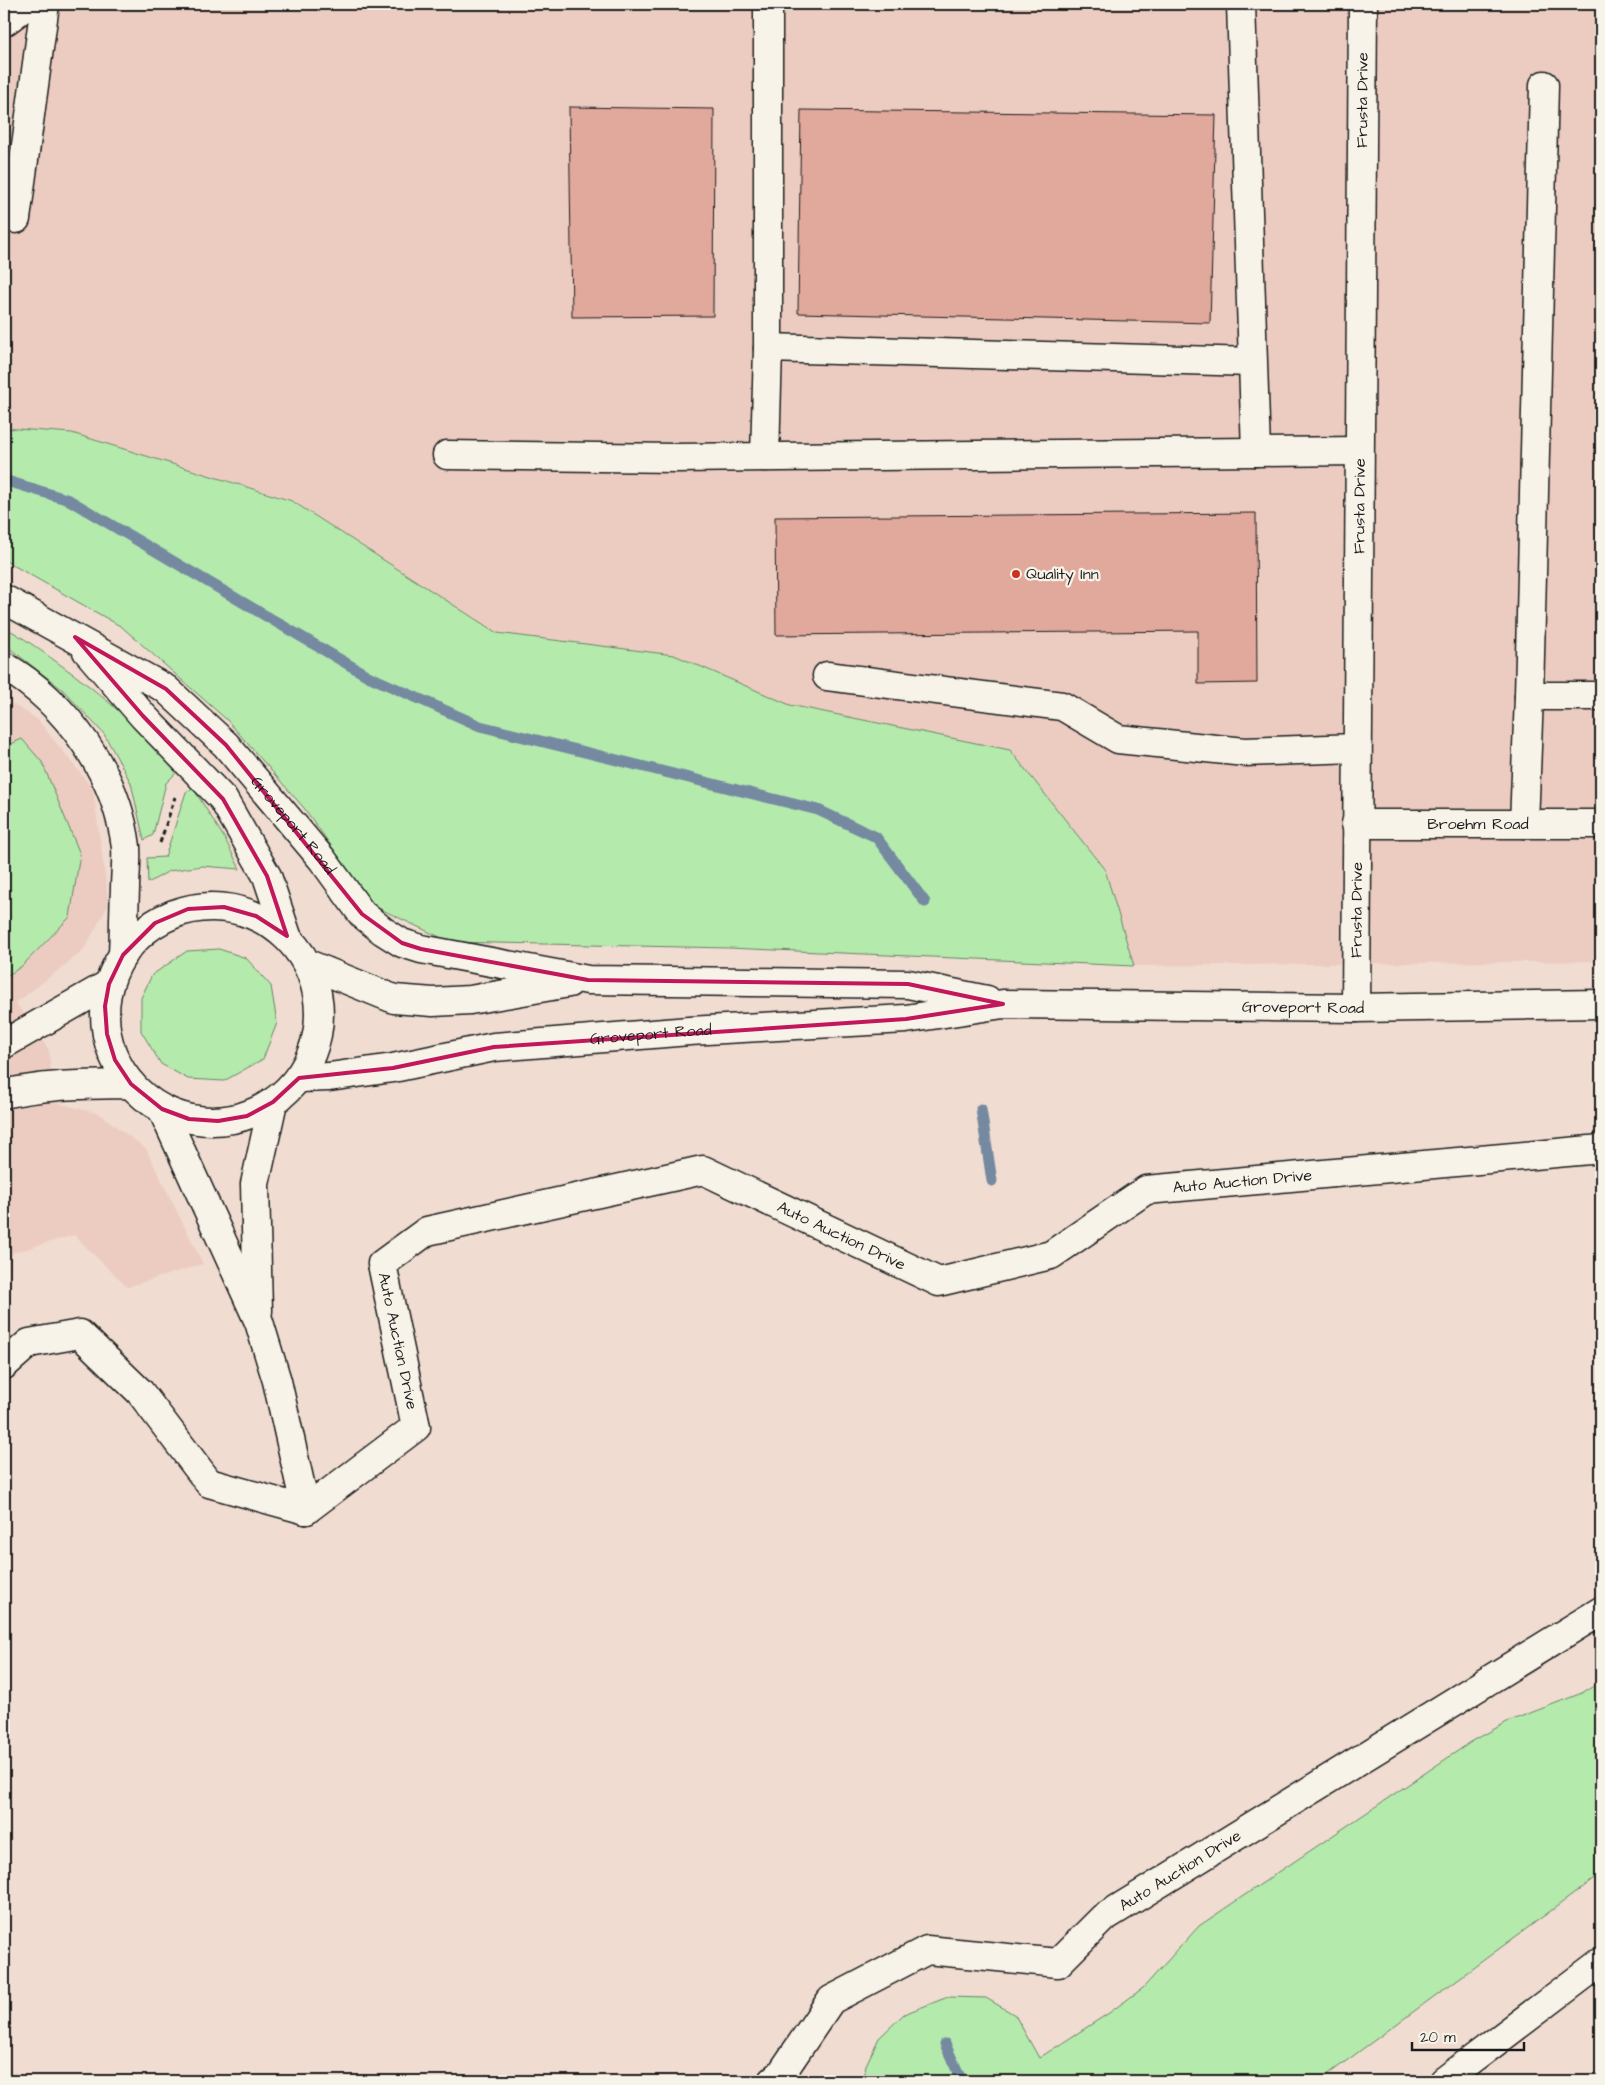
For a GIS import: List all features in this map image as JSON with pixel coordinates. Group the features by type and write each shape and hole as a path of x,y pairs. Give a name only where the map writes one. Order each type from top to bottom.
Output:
{"main road":[{"path":"4,22 28,4"},
{"path":"16,219 45,4"},
{"path":"765,457 768,348 768,4"},
{"path":"1241,4 1256,452"},
{"name":"Frusta Drive","path":"1356,1008 1363,4"},
{"path":"1524,824 1530,696 1544,85"},
{"path":"768,348 1252,362"},
{"path":"447,455 676,458 1359,450"},
{"name":"Groveport Road","path":"4,598 166,688 226,745 322,859 362,914 383,931 421,950 588,980 908,984 1004,1004"},
{"name":"Groveport Road","path":"75,637 142,716 223,799 267,876 287,936"},
{"path":"4,666 16,673 53,704 76,732 100,767 120,811 126,849 123,955"},
{"path":"826,676 1062,706 1118,739 1245,752 1357,748"},
{"path":"1530,696 1601,696"},
{"name":"Broehm Road","path":"1356,824 1601,824"},
{"path":"224,907 240,911 256,916 287,936 308,964 318,992 320,1022 314,1051 299,1078 273,1102 247,1116 218,1121 189,1119 162,1109 145,1098 131,1084 115,1060 107,1034 105,1006 109,984 123,955 155,923 188,909 224,907"},
{"name":"Groveport Road","path":"308,964 394,999 433,1002 470,1000 588,980"},
{"path":"4,1044 109,984"},
{"name":"Groveport Road","path":"299,1078 329,1077 393,1068 494,1046 689,1031 906,1019 1004,1004 1356,1008 1601,1004"},
{"path":"4,1094 31,1087 131,1084"},
{"path":"259,1322 255,1184 273,1102"},
{"path":"4,1365 29,1343 80,1334 140,1392 209,1483 306,1510 277,1381 259,1322 162,1109"},
{"name":"Auto Auction Drive","path":"306,1510 416,1426 382,1264 427,1231 703,1170 938,1282 1051,1255 1146,1190 1601,1149"},
{"name":"Auto Auction Drive","path":"774,2081 830,2000 927,1950 1058,1963 1103,1918 1601,1611"},
{"path":"1444,2081 1601,1962"}],"path":[{"path":"153,845 160,843 174,798 180,792"}],"highlighted area":[{"path":"75,637 166,689 226,745 362,914 402,943 421,949 588,980 908,984 1003,1004 906,1019 494,1047 393,1068 299,1078 273,1102 247,1116 218,1121 189,1119 162,1109 131,1084 115,1060 107,1034 105,1006 109,984 123,955 155,923 188,909 224,907 256,916 287,936 267,876 223,799 143,716"}],"shaded area":[{"path":"4,4 1601,4 1601,961 1134,966 1105,870 1010,750 790,705 674,655 497,633 292,500 72,433 4,428"},
{"path":"4,699 37,719 93,789 109,904 83,951 16,1003 49,1050 54,1102 100,1114 146,1149 203,1264 127,1287 74,1235 12,1253 4,1299"}],"green space":[{"path":"4,428 72,433 292,501 497,633 674,655 790,705 1010,750 1105,870 1134,966 729,948 450,942 374,906 304,808 227,720 122,627 4,560"},
{"path":"4,627 38,649 106,700 151,741 178,771 166,783 153,835 144,840 131,783 104,734 63,690 4,644"},
{"path":"22,739 42,762 80,854 70,917 22,966 4,978 4,747"},
{"path":"193,788 225,839 240,869 202,866 169,871 148,883 147,858 165,857 186,792"},
{"path":"219,949 246,958 271,986 277,1023 263,1059 224,1081 188,1079 161,1064 141,1031 141,998 152,975 187,951"},
{"path":"1601,1681 1601,1874 1319,2081 863,2081 866,2065 879,2038 904,2014 948,1997 986,1998 1015,2015 1039,2058 1109,2013 1143,1988 1199,1926 1471,1742 1507,1722 1582,1693"}],"building":[{"path":"569,107 714,109 713,316 572,317"},
{"path":"801,110 1216,115 1210,323 798,313"},
{"name":"Quality Inn","path":"1256,513 1257,683 1198,684 1198,631 776,635 775,517"}],"waterway":[{"path":"4,480 69,500 368,676 480,726 818,810 876,837 925,902"},
{"path":"981,1109 992,1181"},
{"path":"945,2044 962,2081"}],"place":[{"name":"Quality Inn","path":"1016,574"}]}
